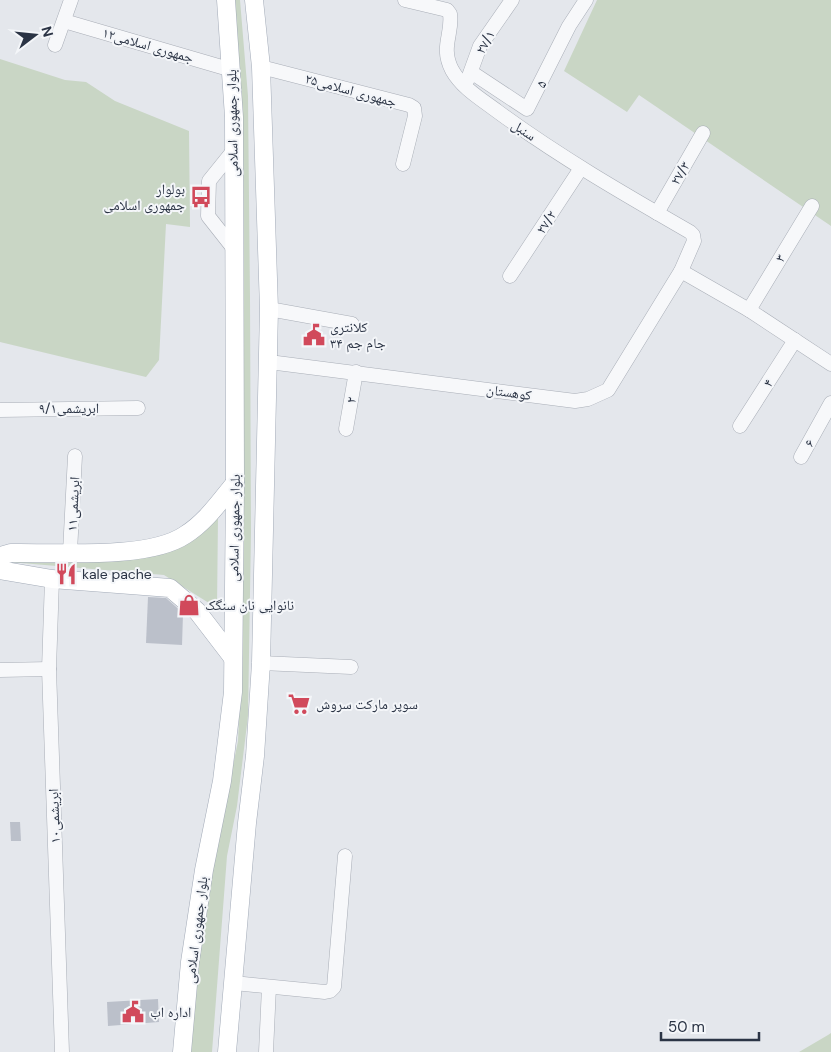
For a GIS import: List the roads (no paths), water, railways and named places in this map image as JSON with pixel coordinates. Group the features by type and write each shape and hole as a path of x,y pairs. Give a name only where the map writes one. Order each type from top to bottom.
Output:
{"main road":[{"name":"بلوار جمهوری اسلامی","path":"182,1052 190,962 204,870 230,731 236,483 234,150 232,70 226,0"},
{"path":"227,1052 261,663 269,362 261,66 254,0"},
{"path":"0,556 11,553 138,550 169,543 196,528 236,483"},
{"path":"0,570 52,579 170,588 197,611 233,658"}],"street":[{"path":"56,45 71,0"},
{"name":"سنبل","path":"405,0 447,10 450,14 446,46 448,59 452,70 465,87 519,128 581,168 694,235"},
{"name":"۲۷/۱","path":"465,87 480,46 512,0"},
{"name":"۵","path":"471,72 527,109 569,26 586,0"},
{"name":"جمهوری اسلامی۱۲","path":"64,21 232,70"},
{"name":"جمهوری اسلامی۲۵","path":"261,66 410,105 414,108 415,116 403,164"},
{"name":"۲۷/۳","path":"657,212 704,133"},
{"path":"234,150 209,181 208,216 234,249"},
{"name":"۲۷/۲","path":"510,276 581,168"},
{"name":"۳","path":"748,310 812,206"},
{"name":"کوهستان","path":"269,362 575,401 588,400 608,390 681,271 694,241 694,235"},
{"path":"681,271 748,310 831,364"},
{"path":"269,309 352,324"},
{"name":"۴","path":"740,426 795,340"},
{"name":"۲","path":"346,429 356,372"},
{"name":"۶","path":"801,457 831,403"},
{"name":"۹/۱ابریشمی","path":"0,410 138,408"},
{"name":"ابریشمی۱۱","path":"70,552 75,456"},
{"name":"ابریشمی۱۰","path":"52,579 49,669 62,1052"},
{"path":"261,663 351,667"},
{"path":"0,670 49,669"},
{"path":"234,983 330,991 334,987 345,856"},
{"path":"266,1052 269,987"}],"place":[{"name":"بولوار جمهوری اسلامی","path":"201,197"},
{"name":"کلانتری ۳۴ جام جم","path":"314,335"},
{"name":"kale pache","path":"66,574"},
{"name":"نانوایی نان سنگک","path":"189,605"},
{"name":"سوپر مارکت سروش","path":"299,704"},
{"name":"اداره اب","path":"133,1012"}]}
